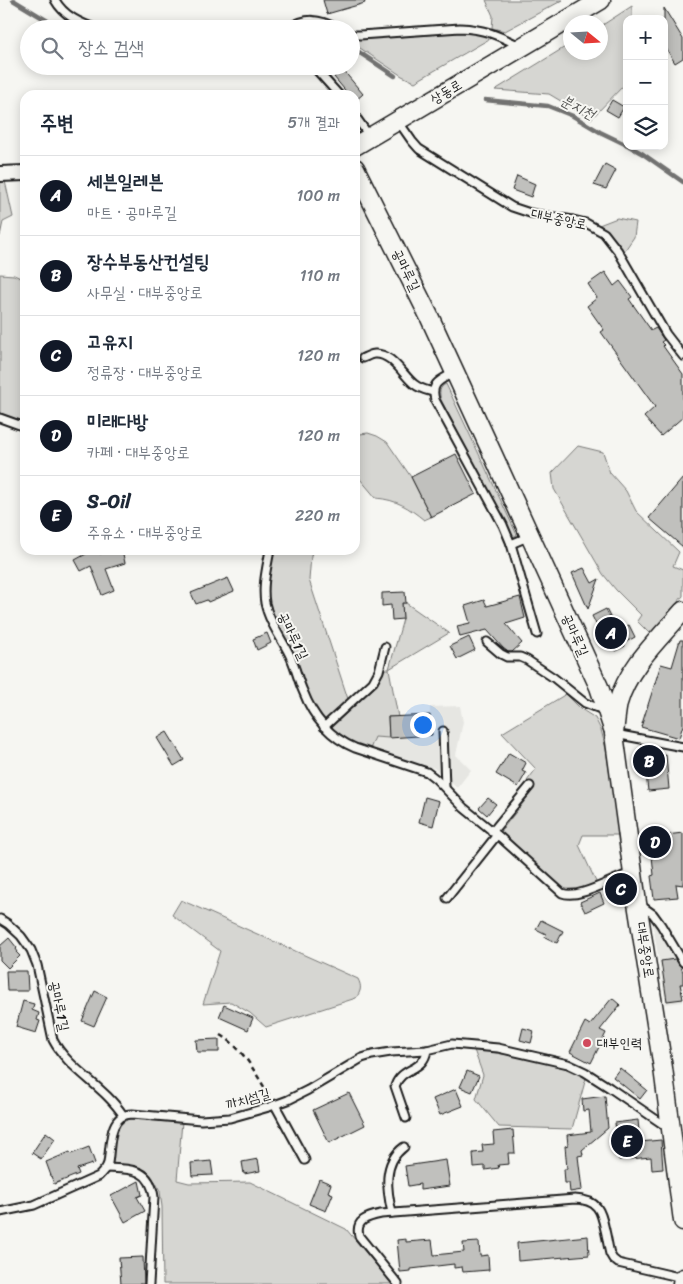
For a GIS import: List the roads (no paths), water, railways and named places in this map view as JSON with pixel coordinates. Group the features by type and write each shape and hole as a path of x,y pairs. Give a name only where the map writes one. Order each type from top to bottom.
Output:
{"street":[{"name":"상동로","path":"360,143 601,0"},
{"path":"0,174 20,173"},
{"name":"공마루길","path":"360,178 425,308 599,687 614,734"},
{"name":"대부중앙로","path":"683,611 641,660 629,679 622,692 616,714 614,734 637,903 672,1130 683,1221"},
{"path":"599,687 607,693 622,692"},
{"path":"682,1284 683,1278"}],"lane":[{"path":"55,0 64,12 76,20"},
{"path":"360,35 476,28 496,34 522,47"},
{"path":"323,75 335,90"},
{"name":"대부중앙로","path":"398,121 419,148 512,206 530,213 586,223 604,233 618,251 666,334 683,356"},
{"path":"360,123 370,137"},
{"path":"363,358 374,354 385,356 415,385 433,392"},
{"path":"455,372 439,380 434,385 435,400 500,519 511,544 537,634"},
{"path":"0,418 20,424"},
{"path":"511,544 530,536"},
{"name":"공마루1길","path":"269,555 264,584 268,612 291,658 303,693 324,727 332,735 344,743 427,772 436,778 464,808 566,895 581,893 633,872"},
{"path":"487,642 507,657 520,657 527,660 554,678 585,704 606,708 617,700 622,692"},
{"path":"324,727 373,682 379,671 385,647"},
{"path":"443,731 445,787"},
{"path":"614,734 683,747"},
{"path":"448,898 530,786"},
{"path":"637,903 653,914 683,962"},
{"name":"공마루1길","path":"0,919 21,936 31,950 39,972 53,1040 57,1048 107,1095 123,1115"},
{"name":"까치섬길","path":"123,1115 132,1114 201,1120 230,1118 275,1105 308,1090 367,1056 381,1053 426,1050 452,1044 498,1048 568,1064 610,1088 672,1130"},
{"path":"406,1118 396,1086 400,1076 420,1064 425,1057 426,1050"},
{"path":"275,1105 305,1160"},
{"path":"0,1212 48,1200 99,1176 108,1163 116,1122 123,1115"},
{"path":"392,1214 388,1195 388,1173 395,1157 404,1147"},
{"path":"106,1168 124,1168 139,1172 146,1176 153,1188 149,1284"},
{"path":"398,1284 358,1236 357,1230 364,1220 381,1214 575,1199 584,1199 592,1202 598,1208 602,1214 610,1254 618,1263 683,1278"}],"waterway":[{"name":"분지천","path":"13,0 46,20"},
{"name":"분지천","path":"360,53 395,76"},
{"name":"분지천","path":"485,100 548,106 573,116 623,143"},
{"name":"분지천","path":"636,150 683,182"}],"place":[{"name":"세븐일레븐","path":"611,633"},
{"name":"장수부동산컨설팅","path":"649,761"},
{"name":"미래다방","path":"655,842"},
{"name":"고유지","path":"621,889"},
{"name":"대부인력","path":"587,1043"},
{"name":"S-Oil","path":"627,1141"}]}
